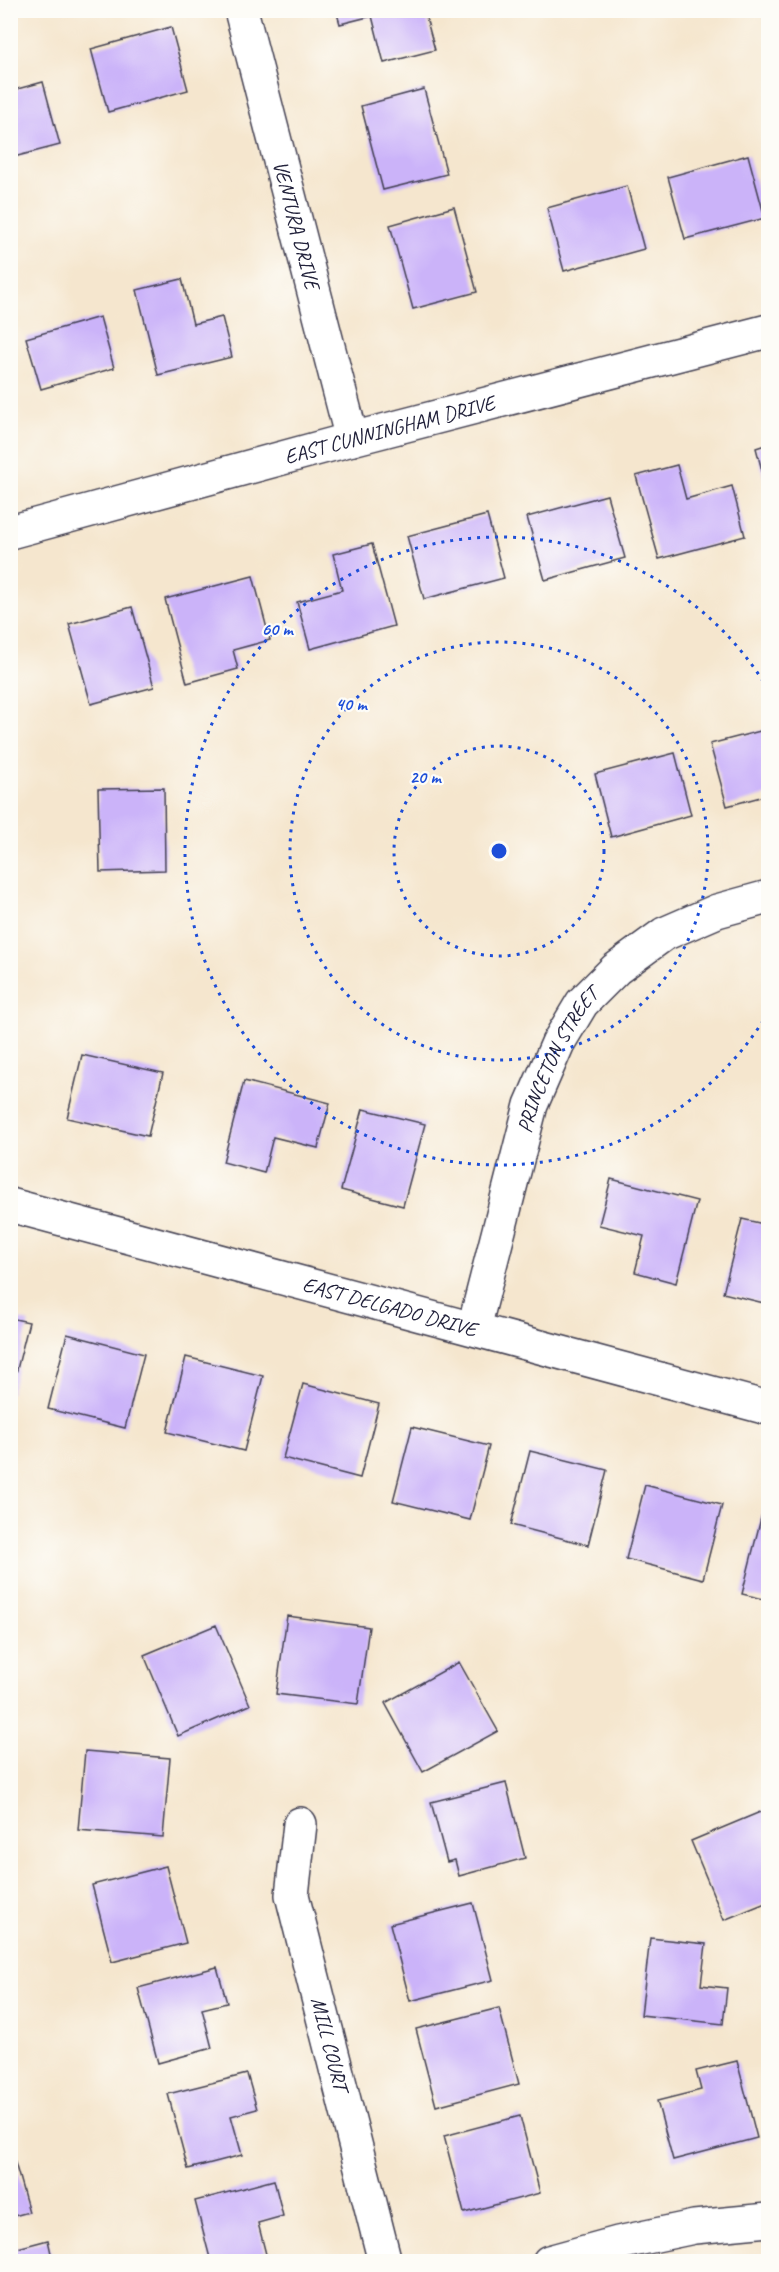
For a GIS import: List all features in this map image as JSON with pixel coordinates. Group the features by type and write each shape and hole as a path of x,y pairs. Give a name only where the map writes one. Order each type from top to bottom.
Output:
{"street":[{"name":"VENTURA DRIVE","path":"241,10 352,439"},
{"name":"EAST CUNNINGHAM DRIVE","path":"10,532 352,439 768,331"},
{"name":"PRINCETON STREET","path":"474,1328 531,1105 558,1043 582,1003 616,969 664,934 717,911 768,897"},
{"name":"EAST DELGADO DRIVE","path":"10,1205 768,1408"},
{"name":"MILL COURT","path":"300,1824 292,1895 385,2262"},
{"path":"549,2262 618,2243 694,2227 768,2220"}],"building":[{"path":"336,10 424,10 435,50 384,63 372,16 340,24"},
{"path":"171,27 188,90 108,112 91,49"},
{"path":"43,82 60,145 10,158 10,91"},
{"path":"424,89 447,174 383,190 361,106"},
{"path":"748,155 765,218 685,239 668,177"},
{"path":"627,186 644,249 564,271 547,208"},
{"path":"454,207 477,292 413,309 390,225"},
{"path":"182,279 193,324 222,317 232,357 158,375 137,290"},
{"path":"100,317 114,368 41,389 26,338"},
{"path":"768,444 768,493 756,448"},
{"path":"677,465 686,499 732,486 745,536 659,559 636,476"},
{"path":"607,495 625,558 545,580 527,517"},
{"path":"487,515 504,578 424,599 407,536"},
{"path":"372,544 394,626 310,649 297,602 342,590 333,554"},
{"path":"253,576 270,640 233,650 238,669 187,683 165,599"},
{"path":"132,607 154,687 91,704 69,624"},
{"path":"768,729 768,795 727,806 710,744"},
{"path":"675,753 691,815 611,837 595,774"},
{"path":"164,788 165,870 100,872 98,789"},
{"path":"82,1055 163,1073 148,1136 67,1118"},
{"path":"244,1081 330,1103 318,1148 273,1137 264,1173 223,1162"},
{"path":"363,1109 425,1124 403,1206 341,1190"},
{"path":"611,1179 697,1201 676,1283 635,1272 644,1236 599,1225"},
{"path":"742,1219 768,1225 768,1304 723,1293"},
{"path":"10,1318 29,1322 11,1393 10,1393"},
{"path":"67,1334 144,1354 125,1428 48,1409"},
{"path":"186,1357 263,1376 244,1451 167,1432"},
{"path":"303,1384 379,1404 360,1478 283,1458"},
{"path":"412,1427 489,1446 470,1520 393,1501"},
{"path":"530,1451 607,1470 588,1545 511,1525"},
{"path":"645,1485 722,1505 703,1579 626,1559"},
{"path":"763,1510 768,1511 768,1600 742,1594"},
{"path":"287,1616 369,1627 358,1704 276,1694"},
{"path":"216,1625 250,1705 178,1736 144,1655"},
{"path":"459,1662 498,1731 423,1772 385,1703"},
{"path":"85,1751 170,1758 163,1837 78,1830"},
{"path":"506,1783 525,1858 459,1876 455,1860 447,1862 431,1802"},
{"path":"765,1810 768,1818 768,1902 724,1920 691,1841"},
{"path":"166,1866 186,1943 112,1962 92,1885"},
{"path":"473,1903 493,1980 410,2001 390,1924"},
{"path":"650,1938 706,1944 701,1985 727,1988 723,2024 641,2015"},
{"path":"217,1967 227,2003 202,2009 212,2048 158,2063 138,1988"},
{"path":"499,2008 519,2084 436,2106 416,2029"},
{"path":"737,2061 757,2138 673,2160 657,2101 701,2090 696,2071"},
{"path":"247,2074 257,2109 231,2116 242,2155 188,2169 168,2094"},
{"path":"520,2116 540,2193 464,2213 444,2136"},
{"path":"10,2145 29,2212 10,2217"},
{"path":"274,2180 283,2216 258,2223 268,2262 211,2262 195,2201"},
{"path":"48,2240 53,2262 10,2262 10,2250"}]}
